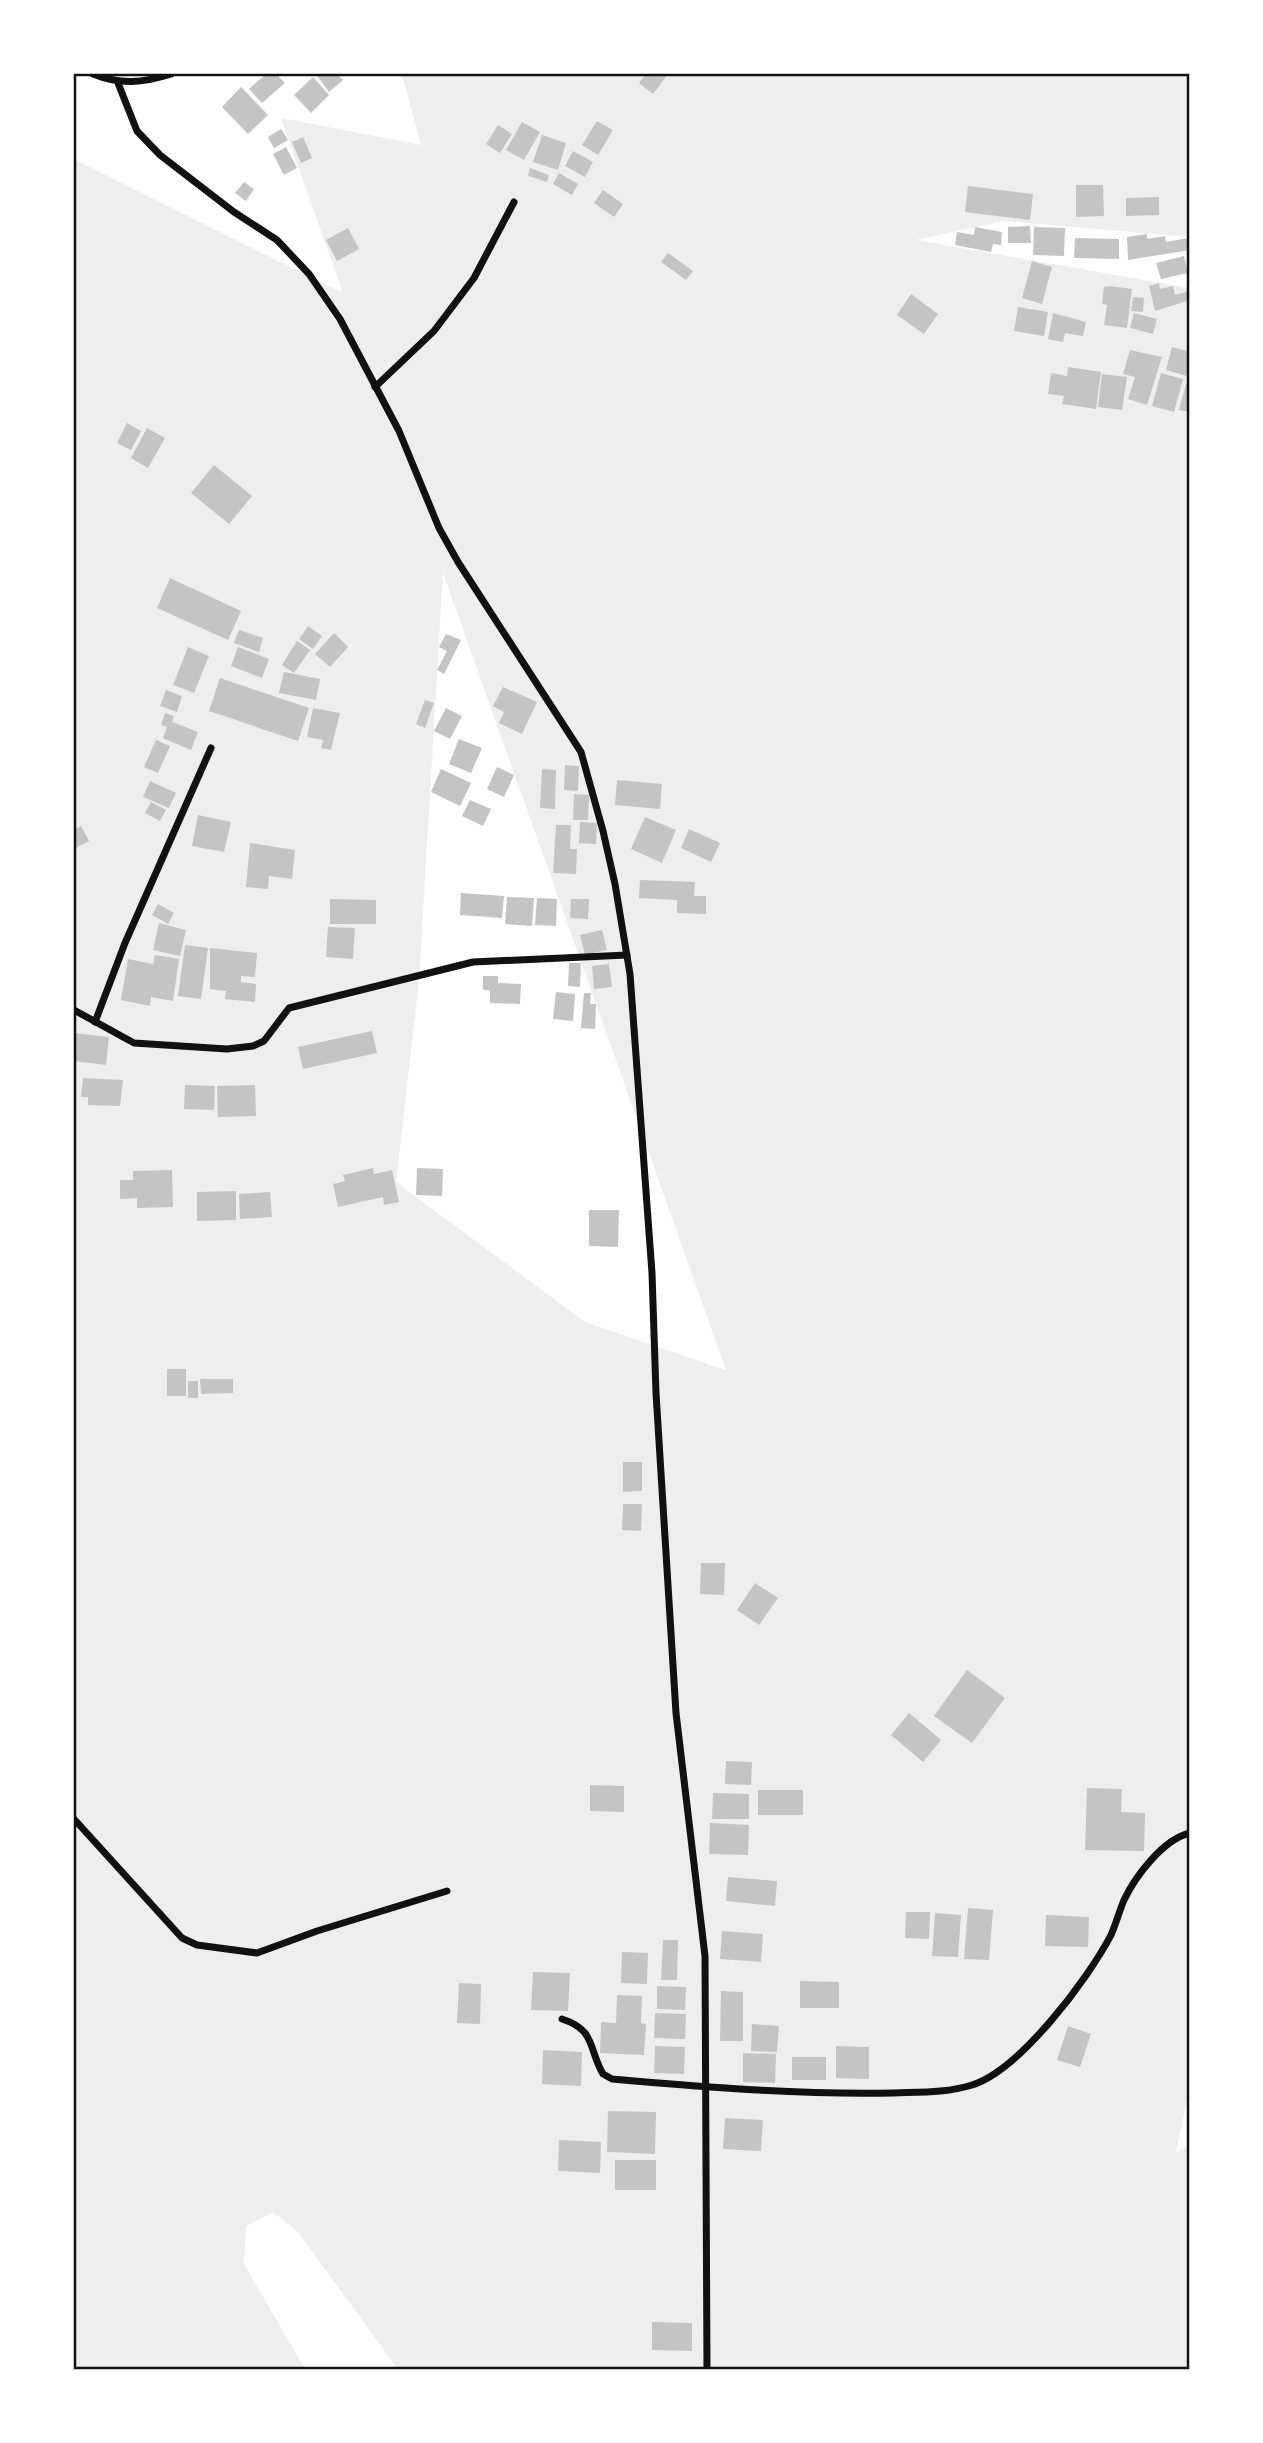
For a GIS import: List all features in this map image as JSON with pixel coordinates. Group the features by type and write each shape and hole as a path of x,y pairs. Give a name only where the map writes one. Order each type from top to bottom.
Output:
{"street":[{"path":"93,74 118,83 141,82 171,74"},
{"path":"118,83 137,131 160,155 234,212 277,240 309,274 340,319 399,431 439,528 458,562 581,752 615,884 627,955 652,1273 656,1393 676,1713 705,1956 707,2087 704,2263 707,2370"},
{"path":"376,387 434,331 474,278 514,202"},
{"path":"95,1022 125,943 211,748"},
{"path":"74,1010 134,1043 227,1049 253,1046 273,1032 289,1008 338,998 443,968 483,962 627,955"},
{"path":"74,1819 182,1938 197,1945 257,1953 317,1931 447,1891"},
{"path":"562,2019 580,2025 587,2034 603,2074 612,2078 707,2087 829,2093 919,2092 958,2088 989,2077 1020,2054 1044,2028 1093,1964 1111,1935 1125,1899 1142,1874 1174,1840 1189,1833"}],"shaded area":[{"path":"402,74 1189,74 1189,237 1003,221 916,240 1189,288 1190,2085 1176,2152 1187,2147 1189,2149 1189,2369 398,2369 297,2231 273,2212 246,2226 244,2264 305,2369 74,2369 74,159 343,293 281,118 421,145","holes":["443,573 726,1370 585,1322 396,1182 419,982"]}],"building":[{"path":"266,74 276,74 285,83 262,103 249,89"},
{"path":"316,74 337,74 343,80 329,92"},
{"path":"646,74 668,74 653,94 639,83"},
{"path":"313,77 329,95 311,113 294,95"},
{"path":"241,87 268,115 248,134 222,107"},
{"path":"597,121 613,130 598,155 582,145"},
{"path":"522,122 540,132 524,160 506,150"},
{"path":"498,125 512,134 500,153 486,144"},
{"path":"281,129 288,140 274,148 268,137"},
{"path":"542,135 566,143 558,170 533,162"},
{"path":"303,137 312,158 301,163 292,142"},
{"path":"286,147 297,168 284,175 273,154"},
{"path":"573,151 593,162 585,177 565,166"},
{"path":"530,168 549,175 547,182 528,176"},
{"path":"559,173 578,184 572,195 553,184"},
{"path":"244,182 254,189 246,201 235,193"},
{"path":"1076,185 1103,185 1104,216 1076,217"},
{"path":"968,186 1033,194 1030,220 965,212"},
{"path":"603,190 623,204 614,217 594,203"},
{"path":"1159,197 1159,215 1126,216 1126,198"},
{"path":"1030,226 1031,243 1008,243 1008,227"},
{"path":"975,227 1002,232 1001,245 993,244 991,252 955,245 957,232 974,235"},
{"path":"1034,227 1065,228 1064,256 1033,255"},
{"path":"348,228 359,249 337,261 326,240"},
{"path":"1147,234 1147,239 1165,236 1166,242 1188,238 1190,250 1128,260 1127,237"},
{"path":"1075,238 1119,239 1119,259 1074,258"},
{"path":"668,253 693,271 686,280 661,262"},
{"path":"1184,256 1188,273 1161,279 1156,263"},
{"path":"1032,261 1052,267 1042,304 1022,298"},
{"path":"1159,283 1160,289 1173,286 1175,295 1190,291 1190,300 1155,311 1149,286"},
{"path":"1104,287 1132,289 1127,328 1104,325 1107,305 1102,304"},
{"path":"911,294 938,314 924,334 897,315"},
{"path":"1133,297 1144,298 1143,312 1131,311"},
{"path":"1018,307 1048,312 1044,336 1014,331"},
{"path":"1053,313 1086,322 1083,336 1065,333 1063,342 1048,339"},
{"path":"1134,313 1157,319 1153,334 1130,328"},
{"path":"1172,347 1190,352 1190,377 1166,370"},
{"path":"1130,350 1162,357 1147,405 1128,399 1135,377 1123,374"},
{"path":"1068,367 1101,372 1096,409 1062,404 1064,396 1048,394 1051,373 1067,376"},
{"path":"1161,373 1183,379 1174,412 1152,406"},
{"path":"1102,374 1127,377 1122,410 1098,407"},
{"path":"1186,384 1190,385 1190,412 1179,410"},
{"path":"127,423 141,431 131,450 117,443"},
{"path":"147,428 165,438 148,468 131,458"},
{"path":"214,465 252,496 229,524 191,493"},
{"path":"170,578 241,611 228,640 157,608"},
{"path":"308,626 322,636 313,649 299,639"},
{"path":"239,630 263,638 259,652 234,643"},
{"path":"334,633 348,647 330,667 315,654"},
{"path":"446,634 461,640 444,674 437,670 447,651 439,647"},
{"path":"297,641 310,650 294,673 282,665"},
{"path":"188,647 209,656 194,693 173,685"},
{"path":"238,647 269,659 262,678 231,666"},
{"path":"284,672 320,679 316,700 279,693"},
{"path":"220,678 309,708 298,741 209,711"},
{"path":"503,687 537,702 522,734 499,723 504,712 493,706"},
{"path":"166,690 182,696 177,712 160,706"},
{"path":"425,700 434,703 425,728 416,724"},
{"path":"313,708 340,713 331,750 321,748 323,740 307,737"},
{"path":"446,708 462,716 450,739 434,731"},
{"path":"165,713 174,716 172,722 198,732 191,750 163,738 167,727 161,725"},
{"path":"459,739 482,748 471,773 449,764"},
{"path":"156,740 170,746 158,773 144,767"},
{"path":"565,765 579,766 578,791 564,790"},
{"path":"497,767 514,775 504,797 487,789"},
{"path":"441,769 471,783 460,806 431,792"},
{"path":"542,769 556,770 555,809 540,808"},
{"path":"617,780 662,784 660,809 615,805"},
{"path":"150,781 176,793 169,808 143,797"},
{"path":"574,794 589,795 588,820 573,820"},
{"path":"470,800 491,809 483,826 462,816"},
{"path":"151,802 166,810 160,821 145,813"},
{"path":"198,815 231,822 224,852 192,846"},
{"path":"645,817 676,830 662,863 631,849"},
{"path":"580,822 597,823 596,844 579,843"},
{"path":"556,825 571,825 570,849 577,849 576,874 553,873"},
{"path":"81,826 89,841 74,849 74,830"},
{"path":"689,829 720,843 711,862 681,848"},
{"path":"250,843 295,850 292,879 269,876 268,889 246,887"},
{"path":"640,880 695,882 694,896 706,896 706,914 677,913 677,900 639,898"},
{"path":"461,893 504,896 502,918 460,915"},
{"path":"507,897 534,898 532,926 505,924"},
{"path":"537,898 557,899 556,926 535,925"},
{"path":"330,899 376,900 376,924 330,924"},
{"path":"571,899 589,899 588,919 570,918"},
{"path":"158,904 174,913 168,924 152,915"},
{"path":"159,923 186,930 180,956 153,950"},
{"path":"328,927 355,928 353,959 326,957"},
{"path":"602,930 607,950 585,955 580,935"},
{"path":"185,945 208,948 201,999 178,996"},
{"path":"210,948 257,953 255,977 241,976 241,982 256,984 255,1002 225,999 226,991 210,989"},
{"path":"155,955 179,959 173,1001 151,997 150,1006 121,1000 128,959 153,964"},
{"path":"569,963 581,963 580,987 568,986"},
{"path":"609,964 612,987 594,989 592,966"},
{"path":"483,976 498,976 498,983 521,984 520,1004 490,1003 490,990 483,990"},
{"path":"556,992 575,994 573,1021 553,1019"},
{"path":"584,993 591,993 590,1004 596,1004 595,1029 581,1028"},
{"path":"372,1031 377,1053 303,1069 298,1047"},
{"path":"74,1033 109,1037 106,1065 74,1061"},
{"path":"83,1078 123,1080 120,1106 88,1105 88,1097 81,1097"},
{"path":"185,1085 215,1086 214,1110 184,1109"},
{"path":"255,1085 256,1116 218,1117 217,1086"},
{"path":"373,1168 374,1174 392,1170 399,1202 384,1205 383,1197 338,1207 333,1184 345,1181 343,1175"},
{"path":"417,1168 443,1169 442,1196 416,1195"},
{"path":"172,1170 173,1207 137,1208 137,1198 120,1199 120,1180 133,1180 133,1171"},
{"path":"236,1191 236,1220 197,1221 197,1192"},
{"path":"270,1192 272,1217 240,1219 239,1194"},
{"path":"589,1210 619,1210 618,1247 589,1246"},
{"path":"167,1369 186,1369 186,1396 167,1396"},
{"path":"200,1379 233,1379 233,1393 201,1394"},
{"path":"188,1381 198,1381 198,1398 188,1398"},
{"path":"623,1462 642,1462 642,1491 623,1492"},
{"path":"623,1504 642,1504 641,1531 622,1530"},
{"path":"701,1563 725,1563 724,1595 700,1594"},
{"path":"755,1583 778,1598 759,1625 737,1610"},
{"path":"967,1670 1005,1698 972,1743 934,1716"},
{"path":"909,1713 941,1740 923,1762 891,1735"},
{"path":"726,1761 752,1762 751,1785 725,1784"},
{"path":"590,1785 624,1786 624,1812 590,1811"},
{"path":"1087,1788 1122,1789 1121,1812 1145,1813 1144,1851 1085,1850"},
{"path":"758,1790 803,1790 803,1815 758,1815"},
{"path":"713,1793 749,1794 749,1819 712,1819"},
{"path":"710,1823 749,1825 748,1855 709,1854"},
{"path":"728,1877 777,1881 775,1906 726,1901"},
{"path":"968,1908 993,1910 989,1960 964,1959"},
{"path":"906,1912 930,1912 929,1939 905,1938"},
{"path":"935,1913 961,1915 958,1957 932,1956"},
{"path":"1046,1915 1089,1917 1088,1947 1045,1946"},
{"path":"722,1931 763,1934 761,1962 720,1959"},
{"path":"663,1940 678,1940 677,1980 661,1980"},
{"path":"622,1952 648,1953 647,1984 621,1983"},
{"path":"533,1972 570,1973 568,2011 531,2010"},
{"path":"800,1981 839,1982 839,2008 800,2008"},
{"path":"459,1983 481,1984 480,2024 457,2023"},
{"path":"657,1986 686,1987 685,2010 657,2009"},
{"path":"721,1991 743,1992 743,2041 720,2041"},
{"path":"617,1995 642,1996 641,2023 646,2024 644,2055 600,2053 601,2022 616,2023"},
{"path":"655,2013 686,2014 685,2039 654,2038"},
{"path":"752,2024 779,2026 777,2052 751,2051"},
{"path":"1068,2026 1091,2034 1080,2067 1057,2060"},
{"path":"655,2046 685,2047 684,2074 654,2073"},
{"path":"836,2046 869,2047 869,2079 836,2078"},
{"path":"543,2050 582,2052 581,2086 542,2084"},
{"path":"743,2053 776,2054 775,2083 743,2082"},
{"path":"792,2057 826,2057 826,2080 792,2080"},
{"path":"608,2111 656,2112 655,2154 607,2152"},
{"path":"725,2118 763,2120 761,2151 723,2149"},
{"path":"559,2140 601,2142 600,2173 558,2171"},
{"path":"615,2160 656,2160 656,2190 615,2190"},
{"path":"652,2322 692,2323 692,2351 652,2350"}]}
